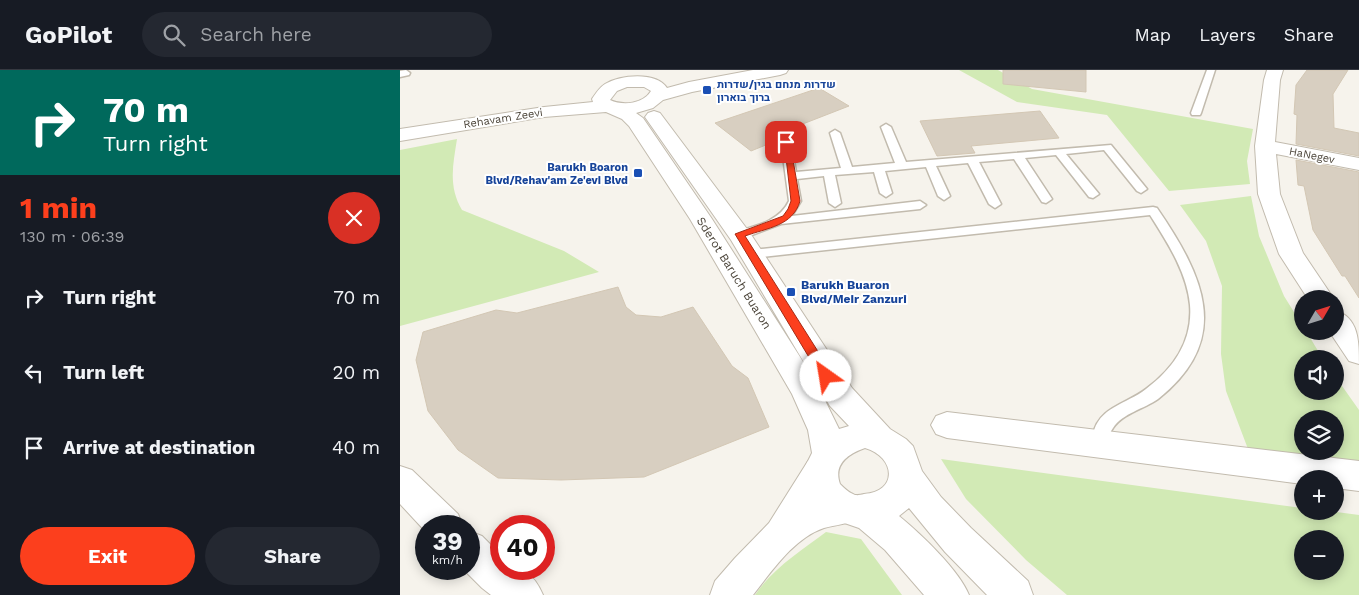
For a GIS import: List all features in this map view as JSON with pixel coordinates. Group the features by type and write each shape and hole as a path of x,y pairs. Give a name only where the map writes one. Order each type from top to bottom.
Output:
{"street":[{"path":"729,70 652,94 636,107 610,102 621,84 652,94 780,70"},
{"path":"1275,70 1272,80 1265,146 1269,194 1291,254 1315,290"},
{"name":"Sderot Baruch Buaron","path":"652,94 650,108 653,117 745,244 841,397 878,437"},
{"name":"Sderot Baruch Buaron","path":"610,102 636,122 700,218 805,390 824,430 824,462"},
{"name":"Rehavam Zeevi","path":"400,125 610,102"},
{"name":"Rehavam Zeevi","path":"400,135 610,102"},
{"name":"HaNegev","path":"1265,146 1359,164"},
{"path":"1344,332 1359,353"},
{"path":"947,425 1359,476"},
{"path":"729,595 763,553 799,522 821,513 882,508 894,500 903,488 906,475 905,462 898,450 889,442 878,437 865,435 840,441 824,462 782,535"},
{"path":"824,462 822,483 827,495 838,504 856,510 898,538 950,595"},
{"path":"906,475 934,515 1014,595"},
{"path":"400,481 434,515"},
{"path":"480,560 495,575 524,595"}],"lane":[{"path":"1196,113 1211,70"},
{"path":"886,127 902,166"},
{"path":"835,133 848,171"},
{"path":"745,244 778,221 786,218 793,210 796,201 786,142"},
{"path":"791,176 1107,147 1141,189"},
{"path":"1059,152 1094,194"},
{"path":"1018,156 1046,199"},
{"path":"972,160 995,204"},
{"path":"930,164 944,196"},
{"path":"878,168 886,193"},
{"path":"829,173 835,203"},
{"path":"778,221 920,205"},
{"path":"745,244 1153,211 1168,232 1185,263 1196,289 1198,316 1194,343 1179,369 1152,394 1112,417 1103,428 1100,444"}],"green space":[{"path":"959,70 998,70 1032,89 1253,129 1247,161 1250,184 1169,191 1107,115 1017,102"},
{"path":"457,139 453,167 453,184 462,210 564,251 599,272 400,326 400,150"},
{"path":"1251,196 1259,236 1284,296 1294,312 1294,340 1311,340 1318,350 1294,350 1294,400 1344,400 1344,389 1359,410 1359,464 1329,460 1344,460 1344,410 1294,410 1294,455 1248,449 1226,391 1221,354 1222,286 1206,241 1180,205"},
{"path":"941,459 1294,507 1294,520 1344,520 1344,513 1359,515 1359,595 1067,595 1026,560 966,499"},
{"path":"826,532 861,539 902,595 755,595 779,568"}],"building":[{"path":"1003,70 1086,70 1086,92 1003,84"},
{"path":"1307,70 1348,70 1333,94 1334,128 1359,133 1359,156 1296,144 1297,115 1294,114 1296,85"},
{"path":"819,88 849,106 777,134 783,138 751,151 715,123"},
{"path":"1040,111 1059,138 971,146 975,153 937,156 920,121"},
{"path":"1296,160 1359,172 1359,298 1345,276 1342,276 1313,230 1304,186 1298,185"},
{"path":"618,287 626,307 636,315 661,317 693,307 732,366 748,378 769,427 644,477 561,480 498,478 458,450 428,411 416,360 423,332 496,310 517,313"}],"place":[{"name":"שדרות מנחם בגין/שדרות ברוך בוארון","path":"707,90"},
{"name":"Barukh Boaron Blvd/Rehav'am Ze'evi Blvd","path":"638,173"},
{"name":"Barukh Buaron Blvd/Meir Zanzuri","path":"791,292"}],"route":[{"path":"786,142 796,201 793,210 786,218 739,234 826,376"}]}
